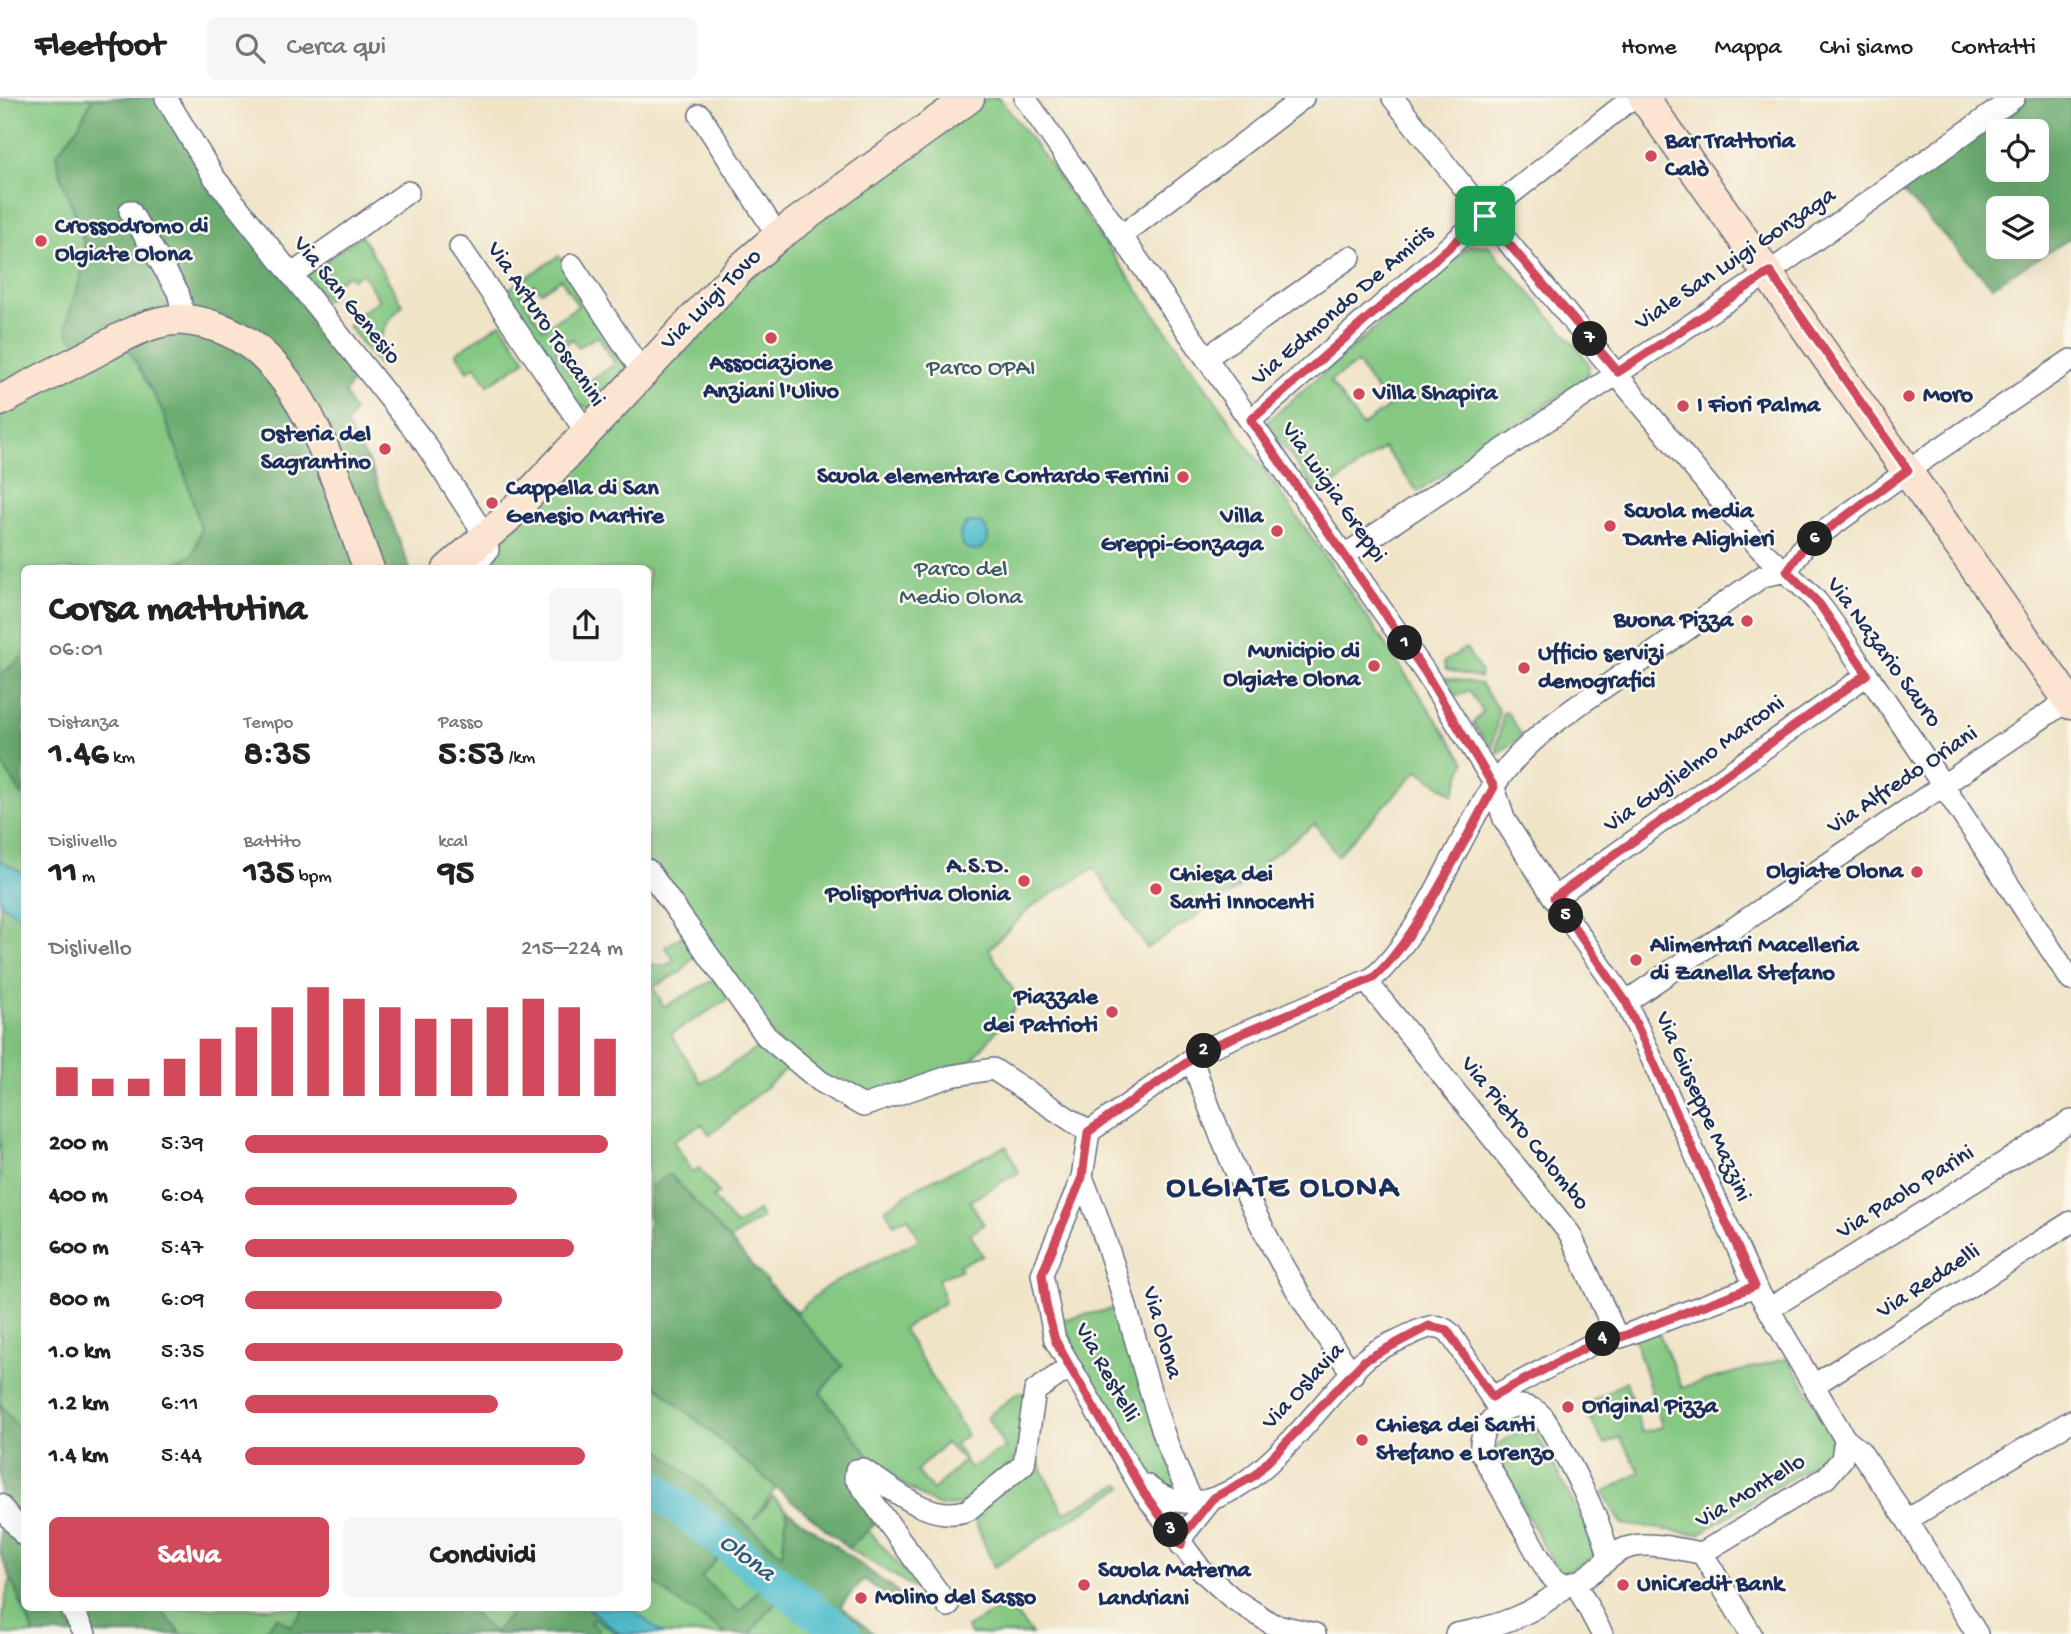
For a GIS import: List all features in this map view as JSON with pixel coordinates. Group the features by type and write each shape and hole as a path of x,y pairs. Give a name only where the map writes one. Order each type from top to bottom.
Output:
{"street":[{"name":"Via Luigi Tovo","path":"453,565 506,519 740,269 778,236 969,98"},
{"name":"Via Luigia Greppi","path":"1025,98 1425,672 1494,787"},
{"path":"1121,236 1303,98"},
{"name":"Via Nazario Sauro","path":"1393,98 1485,216 1618,372 1649,416 1760,549 1787,571 1820,605 1944,785 2071,980"},
{"name":"Via Edmondo De Amicis","path":"1251,420 1485,216 1632,98"},
{"path":"1644,98 1770,272 2070,701"},
{"name":"Viale San Luigi Gonzaga","path":"1345,555 1770,272 2014,98"},
{"name":"Via San Genesio","path":"174,101 214,177 424,442 486,537"},
{"path":"700,115 778,236"},
{"path":"291,275 408,192"},
{"path":"130,211 178,292 180,318"},
{"name":"Via Arturo Toscanini","path":"460,247 586,432"},
{"path":"1206,358 1350,257"},
{"path":"572,265 642,372"},
{"path":"0,401 140,328 180,318 222,329 241,338 279,370 296,395 323,450 367,565"},
{"path":"651,874 766,1036 794,1062 848,1098 863,1106 951,1076 993,1069 1088,1132 1199,1055 1373,978 1422,911 1494,787 1531,743 1586,700 1763,576 1787,571 1804,547 1908,470 2071,360"},
{"path":"476,565 488,550 486,537"},
{"name":"Via Guglielmo Marconi","path":"1554,898 1867,674"},
{"name":"Via Alfredo Oriani","path":"1626,1002 2070,701"},
{"name":"Via Giuseppe Mazzini","path":"1494,787 1499,810 1554,898 1626,1002 1755,1286 1852,1445 1908,1520 1972,1632"},
{"name":"Via Pietro Colombo","path":"1373,978 1570,1234 1613,1328 1611,1334"},
{"path":"1199,1055 1233,1171 1313,1320 1353,1374"},
{"name":"Via Paolo Parini","path":"1769,1309 2071,1121"},
{"name":"Via Restelli","path":"1088,1132 1082,1177 1042,1274 1055,1340 1127,1466 1181,1545 1212,1582 1250,1611 1285,1629 1315,1634"},
{"name":"Via Olona","path":"1082,1177 1103,1229 1152,1397 1183,1484 1203,1501"},
{"name":"Via Redaelli","path":"1814,1385 2071,1222"},
{"path":"1570,1584 1558,1583 1548,1573 1481,1452 1483,1429 1496,1404 1611,1334 1621,1337 1755,1286"},
{"name":"Via Oslavia","path":"1181,1545 1184,1534 1203,1501 1254,1476 1377,1351 1423,1329 1441,1326 1453,1336 1496,1404"},
{"path":"948,1606 855,1477 856,1470 862,1469 933,1512 957,1514 968,1510 1024,1464 1035,1391 1070,1367"},
{"path":"1456,1634 1491,1628 1555,1596 1570,1584 1602,1567 1609,1549 1602,1528 1540,1414 1525,1407 1496,1404"},
{"path":"1908,1520 2071,1422"},
{"name":"Via Montello","path":"1702,1553 1833,1472 1852,1445"},
{"path":"1127,1466 1159,1497 1175,1503 1203,1501"},
{"path":"0,1505 21,1531"},
{"path":"1602,1528 1629,1546"},
{"path":"1607,1559 1629,1546 1652,1546 1702,1553 1751,1634"},
{"path":"1570,1584 1602,1634"},
{"path":"73,1611 85,1634"}],"green space":[{"name":"Crossodromo di Olgiate Olona","path":"0,98 93,98 77,128 57,154 86,253 82,279 66,326 82,344 0,389"},
{"path":"93,98 167,98 358,372 345,393 354,412 347,425 371,467 408,565 173,565 193,555 201,529 179,455 160,406 126,345 87,345 74,340 67,329 86,252 84,239 62,179 57,153 77,128"},
{"name":"Parco del Medio Olona","path":"987,98 999,98 1043,155 1348,589 1465,762 1453,795 1418,770 1337,856 1315,824 1264,862 1267,867 1238,885 1239,888 1147,948 1094,868 1031,907 989,949 1020,1002 968,1065 863,1106 794,1062 651,874 651,565 472,565 696,326 807,227"},
{"path":"2014,98 2071,98 2071,238 2049,251 2049,196 1986,196 1986,259 2036,259 1992,286 1894,183"},
{"path":"361,235 403,305 382,333 380,367 348,326 352,324 350,320 379,300 362,273 352,279 348,275 329,287 334,295 326,301 305,276"},
{"path":"1470,245 1488,245 1589,364 1588,376 1418,492 1384,448 1319,495 1266,423","holes":["1357,363 1388,407 1362,426 1330,381"]},
{"path":"559,256 630,365 594,408 578,406 504,292","holes":["561,279 578,306 543,329 520,294 535,284 541,292","598,336 615,364 580,387 555,351 573,339 578,347"]},
{"path":"501,323 526,360 488,385 476,366 468,371 456,353"},
{"path":"137,331 349,565 21,565 21,1611 651,1611 651,964 664,966 674,960 665,947 685,934 700,948 681,972 653,987 664,1007 719,977 733,996 671,1034 702,1083 764,1044 790,1066 710,1135 702,1124 673,1141 693,1172 699,1168 719,1193 713,1197 736,1226 758,1211 762,1218 730,1239 759,1276 797,1312 827,1286 919,1240 908,1217 894,1224 885,1209 919,1186 1006,1146 1019,1172 970,1201 984,1225 970,1234 983,1256 959,1265 961,1270 938,1279 945,1302 903,1329 967,1435 955,1444 970,1468 1005,1448 987,1417 1017,1393 1027,1393 1024,1444 1012,1463 959,1505 938,1506 880,1470 832,1408 754,1519 773,1497 787,1510 782,1555 749,1526 825,1634 4,1634 4,1607 17,1563 0,1537 0,407","holes":["946,1443 964,1461 933,1490 916,1471"]},
{"path":"1466,648 1481,672 1480,678 1446,670 1444,662"},
{"path":"21,658 21,793 0,761 0,675"},
{"path":"1442,677 1481,684 1499,711 1492,751 1473,723 1483,712 1469,690 1458,696 1453,694"},
{"path":"1507,712 1522,736 1496,755 1503,713"},
{"path":"670,1174 843,1366 820,1392 880,1470 881,1519 848,1548 651,1382 651,1186"},
{"path":"1123,1307 1187,1498 1151,1485 1068,1353 1072,1339 1056,1321"},
{"path":"1655,1324 1682,1387 1788,1358 1842,1447 1699,1534 1622,1524 1603,1493 1640,1472 1620,1437 1604,1445 1584,1406 1626,1381 1642,1432 1662,1427 1633,1333"},
{"path":"0,1403 21,1432 21,1519 0,1496"},
{"path":"1527,1427 1535,1430 1597,1548 1595,1557 1564,1572 1556,1569 1493,1451 1498,1444"},
{"path":"651,1443 782,1555 787,1510 907,1599 904,1609 864,1579 840,1606 874,1634 819,1634 778,1600 750,1634 722,1634 724,1632 675,1600 651,1580","holes":["727,1548 765,1583 739,1612 701,1577"]},
{"path":"1031,1448 1064,1513 1120,1484 1123,1487 994,1567 972,1514"},
{"path":"0,1521 21,1549 21,1603 0,1553"},
{"path":"868,1530 912,1580 920,1575 922,1589 917,1589 848,1548"},
{"path":"1007,1604 1032,1634 971,1634 967,1627"},
{"path":"24,1611 63,1611 73,1634 34,1634"},
{"path":"81,1611 162,1611 181,1634 92,1634"},
{"path":"303,1611 470,1611 494,1633 513,1611 592,1611 620,1634 593,1619 590,1623 599,1629 596,1634 262,1634 277,1617 291,1627"}],"water":[{"path":"974,522 984,526 988,536 984,546 974,550 964,546 960,536 964,526"},
{"path":"0,860 21,872 21,918 0,903"},
{"path":"592,1611 634,1611 663,1634 620,1634"}],"waterway":[{"name":"Olona","path":"651,1486 844,1634"}],"place":[{"name":"Bar Trattoria Calò","path":"1651,156"},
{"name":"Crossodromo di Olgiate Olona","path":"41,241"},
{"name":"Associazione Anziani l'Ulivo","path":"771,338"},
{"name":"Villa Shapira","path":"1359,394"},
{"name":"Moro","path":"1909,396"},
{"name":"I Fiori Palma","path":"1683,406"},
{"name":"Osteria del Sagrantino","path":"385,449"},
{"name":"Scuola elementare Contardo Ferrini","path":"1183,477"},
{"name":"Cappella di San Genesio Martire","path":"492,503"},
{"name":"Scuola media Dante Alighieri","path":"1610,526"},
{"name":"Villa Greppi-Gonzaga","path":"1277,531"},
{"name":"Buona Pizza","path":"1747,621"},
{"name":"Municipio di Olgiate Olona","path":"1374,666"},
{"name":"Ufficio servizi demografici","path":"1524,668"},
{"name":"Olgiate Olona","path":"1917,872"},
{"name":"A.S.D. Polisportiva Olonia","path":"1024,881"},
{"name":"Chiesa dei Santi Innocenti","path":"1156,889"},
{"name":"Alimentari Macelleria di Zanella Stefano","path":"1636,960"},
{"name":"Piazzale dei Patrioti","path":"1112,1012"},
{"name":"Original Pizza","path":"1568,1407"},
{"name":"Chiesa dei Santi Stefano e Lorenzo","path":"1362,1440"},
{"name":"Scuola Materna Landriani","path":"1084,1585"},
{"name":"UniCredit Bank","path":"1623,1585"},
{"name":"Molino del Sasso","path":"861,1598"}],"district":[{"name":"OLGIATE OLONA","path":"1283,1189"}],"route":[{"path":"1485,216 1618,372 1770,272 1908,470 1804,547 1796,554 1787,571 1820,605 1867,674 1554,898 1626,1002 1755,1286 1618,1338 1611,1334 1492,1397 1453,1336 1445,1328 1429,1326 1377,1351 1365,1360 1250,1480 1212,1499 1184,1534 1181,1545 1144,1493 1055,1340 1042,1274 1082,1177 1088,1132 1206,1049 1327,1000 1367,982 1379,973 1408,934 1494,787 1425,672 1251,420 1485,216"}],"park label":[{"name":"Parco OPAI","path":"981,369"}]}
